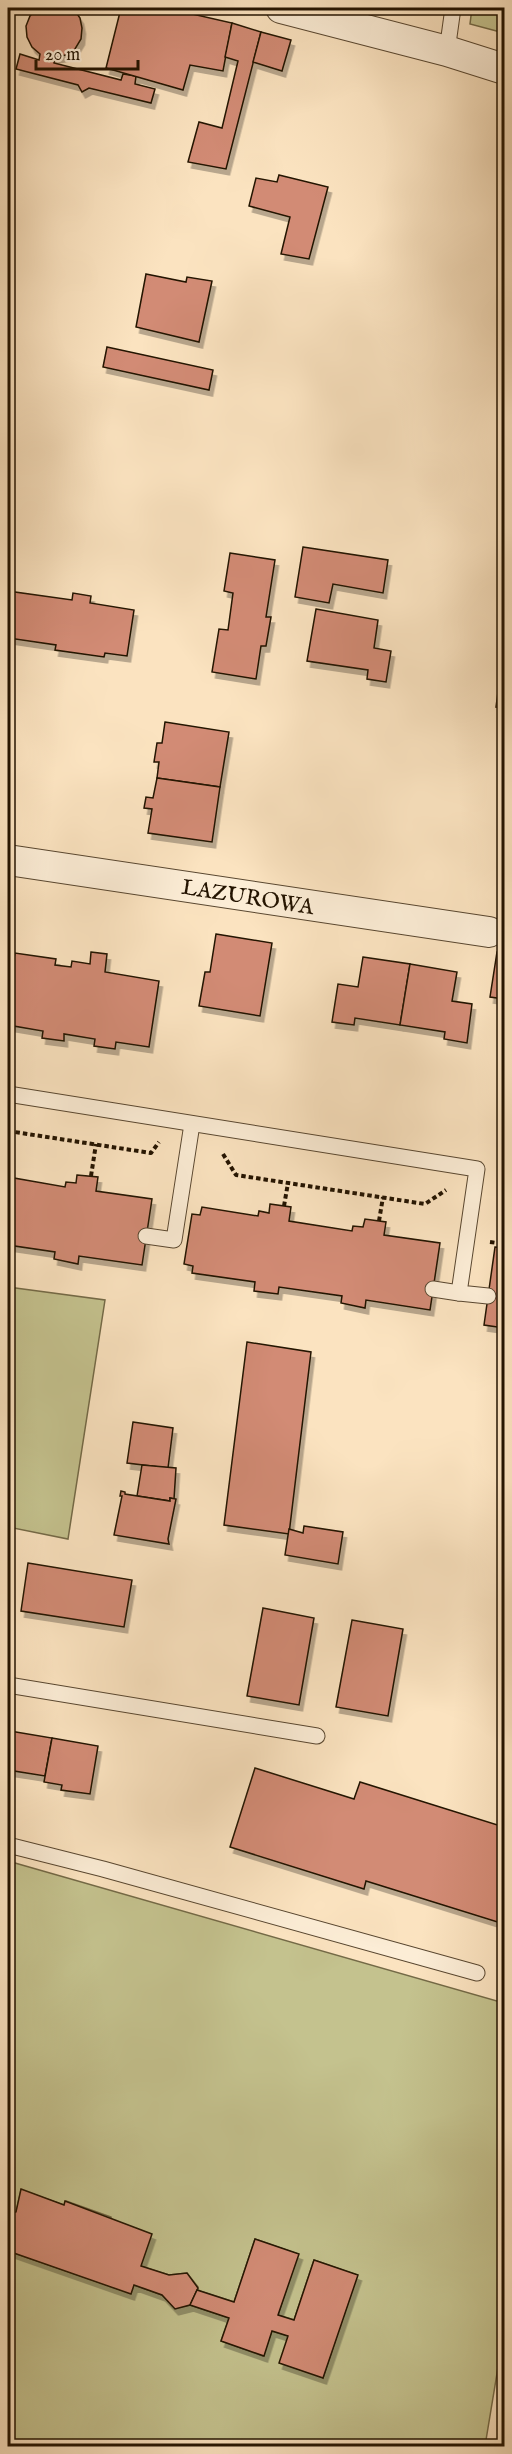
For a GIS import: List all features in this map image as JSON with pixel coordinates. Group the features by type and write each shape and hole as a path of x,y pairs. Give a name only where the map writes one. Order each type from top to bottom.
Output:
{"street":[{"path":"281,8 447,51 504,69"},
{"name":"LAZUROWA","path":"8,860 489,932"}],"lane":[{"path":"447,51 453,8"},
{"path":"8,1094 477,1169 459,1293"},
{"path":"146,1236 174,1240 192,1124"},
{"path":"433,1289 488,1296"},
{"path":"8,1685 317,1736"},
{"path":"8,1845 103,1869 477,1973"}],"path":[{"path":"8,1131 151,1153 161,1139 219,1147 236,1175 425,1204 477,1169"},
{"path":"91,1176 96,1144"},
{"path":"284,1206 288,1183"},
{"path":"379,1221 383,1197"}],"shaded area":[{"path":"472,8 504,8 504,33 470,24"},
{"path":"8,1287 105,1300 68,1539 8,1527"},
{"path":"8,1861 504,2003 504,2331 485,2446 8,2446 8,2251 130,2293 134,2285 162,2295 175,2308 190,2305 229,2318 221,2341 263,2356 272,2331 288,2336 323,2378 357,2275 314,2260 294,2320 278,2315 298,2254 255,2239 234,2302 197,2290 198,2287 187,2273 169,2275 141,2266 111,2217 66,2201 64,2205 21,2190 16,2212 8,2214"}],"building":[{"path":"37,8 73,8 80,18 81,39 75,49 66,55 55,57 54,63 121,80 123,74 136,76 135,84 155,89 151,103 89,88 82,92 78,85 16,69 20,54 39,60 40,54 32,47 27,37 26,26 30,16"},
{"path":"121,8 166,8 232,23 223,71 190,65 183,90 106,68"},
{"path":"232,23 261,32 226,169 188,162 199,122 222,128 238,61 225,57"},
{"path":"261,32 291,40 282,71 253,62"},
{"path":"279,175 328,187 309,259 281,254 290,217 249,206 256,178 277,182"},
{"path":"146,274 186,282 187,277 212,281 199,342 136,327"},
{"path":"107,347 213,370 209,390 103,367"},
{"path":"303,547 388,560 383,593 333,584 329,603 295,597"},
{"path":"230,553 275,560 266,617 271,617 266,646 261,646 256,679 212,672 219,629 228,630 233,593 224,591"},
{"path":"8,591 72,600 73,593 91,596 90,603 134,610 127,656 105,653 104,657 55,650 56,645 9,638 8,642"},
{"path":"316,609 378,620 374,648 391,651 386,682 367,679 368,670 307,661"},
{"path":"498,692 504,693 504,727 500,726 503,708 496,707"},
{"path":"165,722 229,732 220,787 157,778 159,762 154,762 157,743 162,743"},
{"path":"157,778 220,787 212,842 148,833 152,809 144,808 146,797 153,798"},
{"path":"216,934 272,943 260,1016 199,1006 205,972 210,972"},
{"path":"91,952 107,954 105,972 159,981 149,1047 116,1042 115,1049 94,1046 95,1039 64,1034 64,1041 42,1038 43,1031 8,1025 8,957 14,958 15,953 56,959 55,965 71,967 72,961 90,964"},
{"path":"497,952 504,953 504,999 490,997"},
{"path":"363,957 410,964 400,1025 355,1018 354,1025 332,1022 338,984 358,987"},
{"path":"410,964 457,972 452,1001 472,1004 467,1043 444,1039 445,1032 400,1025"},
{"path":"77,1175 98,1177 96,1191 152,1199 142,1265 79,1256 78,1264 54,1259 55,1252 8,1245 8,1177 65,1187 66,1182 76,1183"},
{"path":"504,1199 504,1239 498,1238"},
{"path":"270,1204 291,1207 289,1221 352,1231 353,1226 363,1227 365,1219 386,1222 384,1235 440,1243 430,1310 366,1300 365,1308 341,1303 342,1296 279,1287 278,1294 254,1291 255,1282 192,1273 193,1266 184,1264 192,1214 200,1215 202,1207 258,1216 259,1211 269,1213"},
{"path":"495,1247 504,1248 504,1328 484,1325"},
{"path":"247,1342 311,1352 289,1534 224,1525"},
{"path":"133,1422 173,1428 168,1468 127,1463"},
{"path":"142,1465 176,1468 174,1499 170,1498 170,1501 137,1496"},
{"path":"121,1491 125,1494 170,1501 170,1498 176,1499 169,1544 114,1535"},
{"path":"304,1526 343,1532 338,1564 285,1555 289,1529 303,1533"},
{"path":"28,1563 132,1580 124,1627 21,1611"},
{"path":"263,1608 314,1618 299,1705 247,1696"},
{"path":"352,1620 403,1629 388,1716 336,1707"},
{"path":"10,1731 52,1738 45,1776 8,1770"},
{"path":"52,1738 98,1746 90,1794 61,1790 62,1785 44,1782"},
{"path":"255,1768 354,1799 360,1782 504,1827 504,1924 366,1881 364,1889 230,1847"},
{"path":"21,2189 64,2205 65,2201 152,2234 141,2266 169,2275 187,2273 198,2288 190,2305 175,2309 162,2295 134,2285 131,2294 8,2251 10,2229 8,2228 8,2214 16,2212"},
{"path":"255,2239 299,2254 278,2315 294,2320 314,2260 358,2275 323,2378 279,2363 288,2336 272,2331 264,2356 221,2341 229,2318 190,2305 197,2290 234,2302"}]}
